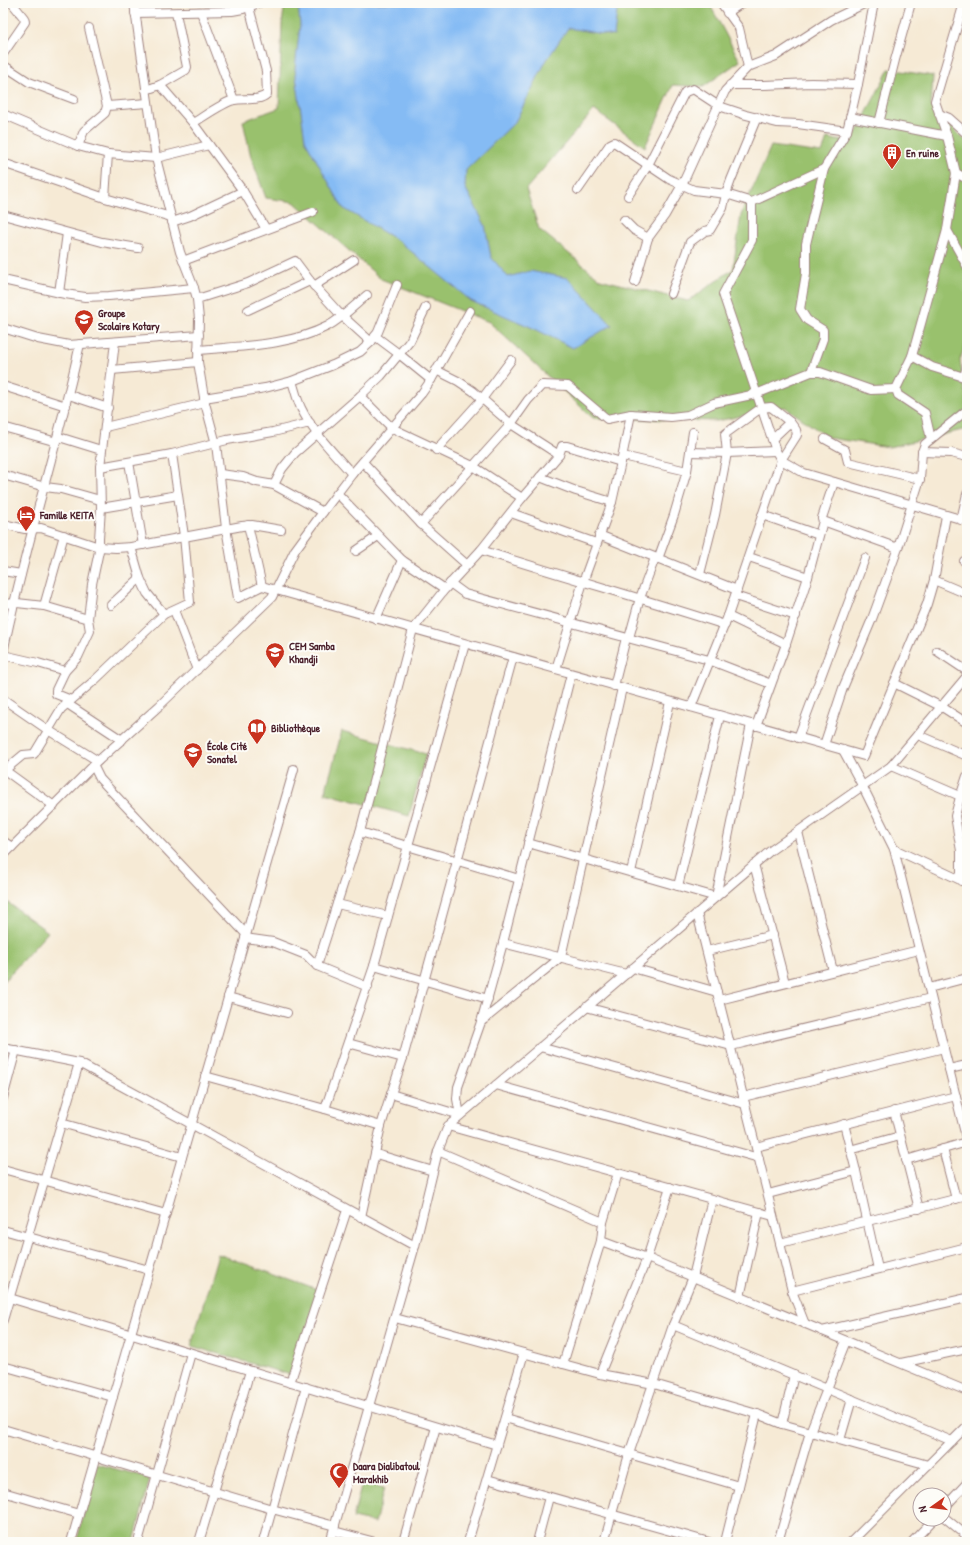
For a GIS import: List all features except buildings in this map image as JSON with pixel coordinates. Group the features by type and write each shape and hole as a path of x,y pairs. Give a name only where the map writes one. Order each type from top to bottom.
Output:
{"street":[{"path":"3,54 25,22 24,18 12,3"},
{"path":"134,3 156,158 183,261 197,299 199,335 198,362 205,401 216,444 226,528 238,598 262,586 275,591 864,756 927,604 934,580 946,516"},
{"path":"135,13 239,10 259,3"},
{"path":"721,3 739,28 748,67"},
{"path":"727,13 742,3"},
{"path":"635,282 648,238 665,215 682,185 725,91 748,67 776,56 831,20 866,3"},
{"path":"811,372 822,339 823,330 807,320 800,309 806,274 806,244 824,169 847,131 874,3"},
{"path":"879,123 911,3"},
{"path":"931,439 925,412 898,396 896,389 912,356 947,230 956,173 947,136 935,101 964,3"},
{"path":"193,123 234,100 266,96 268,90 264,64 249,7"},
{"path":"201,12 234,100"},
{"path":"146,90 160,85 186,70 187,67 176,13"},
{"path":"78,146 84,131 105,113 107,106 89,28"},
{"path":"3,65 29,82 74,99"},
{"path":"730,85 750,86 810,83 858,84"},
{"path":"160,85 193,123 243,191 266,228"},
{"path":"628,196 648,165 685,92 693,89 718,106 776,123 798,124 847,131"},
{"path":"107,106 148,103"},
{"path":"3,114 78,146 108,154 156,158 209,145"},
{"path":"939,114 949,118 967,134"},
{"path":"850,116 947,136"},
{"path":"671,294 690,242 705,231 710,230 724,208 726,194 757,117"},
{"path":"578,190 612,143 619,144 669,179 682,185 694,190 726,194 752,202 824,169"},
{"path":"105,198 108,154"},
{"path":"3,163 172,219 196,213 243,191"},
{"path":"956,173 967,179"},
{"path":"752,202 752,240 722,294 760,408 776,451 781,460 804,472 834,482 946,516 964,520 967,494"},
{"path":"183,261 266,228 313,212"},
{"path":"3,215 102,242 138,248"},
{"path":"624,220 634,230 648,238"},
{"path":"947,230 967,266"},
{"path":"59,293 67,233"},
{"path":"248,310 312,284 354,260"},
{"path":"197,299 248,283 295,261 312,284 342,316 373,339 400,354 431,380"},
{"path":"3,280 59,293 85,297 194,288"},
{"path":"105,427 205,401 292,381 347,359 360,352 373,339 397,285"},
{"path":"198,350 280,341 315,331 342,316 367,295"},
{"path":"274,485 289,459 360,396 381,376 400,354 418,328 426,307"},
{"path":"3,856 96,763 159,706 272,597 295,550 352,474 431,380 470,311"},
{"path":"3,328 58,343 80,344 199,335"},
{"path":"115,342 108,408 101,450 101,504 98,539 99,556 92,584 88,619 90,631 78,657 66,671 56,694 122,740"},
{"path":"66,671 3,654 13,603 58,439 80,344"},
{"path":"912,356 932,367 965,378 967,366"},
{"path":"436,450 482,399 512,360"},
{"path":"112,370 198,362"},
{"path":"436,370 473,390 511,424 559,455"},
{"path":"421,524 511,424 528,400 542,385 568,386 607,419 631,414 671,417 688,415 714,402 756,394 811,372 820,372 871,390 896,389"},
{"path":"292,381 300,406 317,434 352,474"},
{"path":"3,386 66,406"},
{"path":"69,395 108,408"},
{"path":"360,396 392,428 436,450 473,466 522,498"},
{"path":"691,707 709,660 725,625 781,460 797,435 796,430 790,422 771,408 760,408 725,434 727,453 715,515 700,574"},
{"path":"824,745 843,688 872,619 898,548 920,479 922,452 925,444 967,412"},
{"path":"556,670 597,539 612,502 631,414"},
{"path":"772,439 790,422"},
{"path":"100,468 172,454 227,440 310,423"},
{"path":"3,427 101,450"},
{"path":"614,686 640,598 674,516 687,471 693,432"},
{"path":"825,439 845,450 848,462 920,479"},
{"path":"317,966 360,832 413,629 447,586 466,564 481,550 522,498 559,455 561,447 567,446 622,459 687,471"},
{"path":"690,452 727,453 776,451"},
{"path":"922,452 951,452 967,457"},
{"path":"54,806 4,769 23,755 34,754 48,730 68,702 95,680 164,614 190,602 184,536 172,454"},
{"path":"129,462 143,545"},
{"path":"363,462 421,524 466,564"},
{"path":"220,474 243,477 257,482 274,485 323,512"},
{"path":"3,475 45,487 62,489 101,504 136,503 178,495"},
{"path":"540,477 576,491 612,502"},
{"path":"716,896 753,725 771,684 796,616 823,521 822,518 834,482"},
{"path":"337,493 402,560 447,586 465,594 709,660 771,684"},
{"path":"511,513 597,539 700,574 736,593 796,616"},
{"path":"762,515 819,535"},
{"path":"823,521 898,548"},
{"path":"3,524 18,528 41,528 99,547 116,548 143,545 248,525 281,530"},
{"path":"248,525 262,586"},
{"path":"44,606 64,535"},
{"path":"356,551 378,536"},
{"path":"131,547 140,578 147,593 164,614"},
{"path":"481,550 725,625"},
{"path":"749,557 808,577"},
{"path":"798,738 866,558"},
{"path":"376,619 402,560"},
{"path":"3,571 21,574"},
{"path":"111,605 140,578"},
{"path":"934,580 967,594"},
{"path":"3,604 13,603 44,606 88,619"},
{"path":"174,610 197,670"},
{"path":"728,616 786,644"},
{"path":"325,1109 368,987 465,644"},
{"path":"937,651 967,671"},
{"path":"361,1217 381,1126 403,1058 423,980 513,657"},
{"path":"460,1115 456,1099 458,1087 488,999 571,674"},
{"path":"330,1542 415,1246 438,1151 448,1126 770,851 892,766 967,676"},
{"path":"894,683 942,707 967,723"},
{"path":"481,1022 561,957 622,688"},
{"path":"3,700 96,763 100,779 246,936 273,942 306,955 317,966 368,987"},
{"path":"631,872 670,702"},
{"path":"678,886 720,716"},
{"path":"918,735 967,756"},
{"path":"843,750 894,849 967,1141 906,1160"},
{"path":"892,766 963,798"},
{"path":"71,1542 294,769"},
{"path":"965,884 955,816 963,798 967,776"},
{"path":"360,832 519,879"},
{"path":"798,832 833,972"},
{"path":"3,841 12,847"},
{"path":"528,843 716,896"},
{"path":"894,849 965,884"},
{"path":"754,864 786,983"},
{"path":"337,904 388,916"},
{"path":"697,913 792,1291 805,1324"},
{"path":"707,951 773,935"},
{"path":"503,943 626,974"},
{"path":"633,968 718,996 786,983 919,950"},
{"path":"374,966 488,999"},
{"path":"929,988 967,978"},
{"path":"228,996 287,1013"},
{"path":"586,1008 731,1046 931,998"},
{"path":"348,1043 403,1058"},
{"path":"540,1047 744,1100 944,1048"},
{"path":"3,1048 79,1063 415,1246"},
{"path":"3,1098 16,1050"},
{"path":"3,1320 6,1297 28,1236 79,1063"},
{"path":"949,1069 967,1064"},
{"path":"205,1076 381,1126"},
{"path":"496,1085 759,1158"},
{"path":"391,1094 460,1115"},
{"path":"756,1147 956,1096"},
{"path":"894,1111 919,1209"},
{"path":"61,1123 182,1157"},
{"path":"844,1124 878,1269"},
{"path":"448,1126 774,1216"},
{"path":"850,1150 900,1136"},
{"path":"943,1149 956,1199"},
{"path":"438,1151 603,1222"},
{"path":"376,1154 433,1171"},
{"path":"3,1169 166,1214"},
{"path":"768,1194 856,1171"},
{"path":"563,1364 601,1241 603,1222 618,1173"},
{"path":"600,1374 647,1258 670,1187"},
{"path":"780,1244 967,1196"},
{"path":"604,1542 630,1454 673,1326 693,1277 712,1199"},
{"path":"290,1383 347,1210"},
{"path":"740,1297 759,1212"},
{"path":"3,1230 150,1270"},
{"path":"601,1241 647,1258 967,1391"},
{"path":"792,1291 967,1247"},
{"path":"6,1297 497,1445"},
{"path":"822,1331 967,1298"},
{"path":"395,1318 600,1374 654,1384 757,1414 782,1424 928,1465"},
{"path":"673,1326 952,1441"},
{"path":"778,1542 810,1432 846,1341"},
{"path":"901,1363 967,1349"},
{"path":"138,1542 192,1353"},
{"path":"468,1542 524,1353"},
{"path":"3,1366 113,1397"},
{"path":"199,1542 250,1370"},
{"path":"782,1424 794,1375"},
{"path":"263,1542 306,1387"},
{"path":"840,1440 852,1399"},
{"path":"725,1542 757,1414"},
{"path":"505,1418 739,1486"},
{"path":"403,1542 436,1426"},
{"path":"852,1542 967,1426"},
{"path":"3,1429 272,1509 375,1542"},
{"path":"486,1479 709,1542"},
{"path":"952,1500 966,1486"},
{"path":"3,1492 79,1514"},
{"path":"537,1542 550,1497"},
{"path":"952,1524 967,1536"},
{"path":"912,1542 926,1527"}],"green space":[{"path":"285,3 709,3 740,61 703,87 673,85 645,147 594,110 526,189 539,229 600,279 688,301 733,269 741,215 771,146 822,153 827,138 851,143 889,69 933,76 931,106 967,142 967,340 960,360 965,392 967,393 967,429 889,447 829,438 785,407 717,421 593,418 489,322 381,279 294,202 266,198 251,157 243,121 279,108 282,23"},
{"path":"342,731 426,754 409,816 325,793"},
{"path":"3,899 48,932 3,982"},
{"path":"218,1254 320,1291 291,1375 191,1346"},
{"path":"97,1464 150,1478 134,1542 85,1542 77,1540"},
{"path":"362,1482 384,1488 375,1523 353,1518"}],"water":[{"path":"298,3 618,3 614,36 568,28 546,61 515,122 466,170 465,187 485,225 491,257 508,277 530,271 568,278 612,325 573,348 535,329 471,301 400,242 343,208 305,140 295,69 300,25"}],"place":[{"name":"En ruine","path":"892,170"},
{"name":"Groupe Scolaire Kotary","path":"84,336"},
{"name":"Famille KEITA","path":"26,532"},
{"name":"CEM Samba Khandji","path":"275,669"},
{"name":"Bibliothèque","path":"257,745"},
{"name":"École Cité Sonatel","path":"193,769"},
{"name":"Daara Dialibatoul Marakhib","path":"339,1489"}]}
